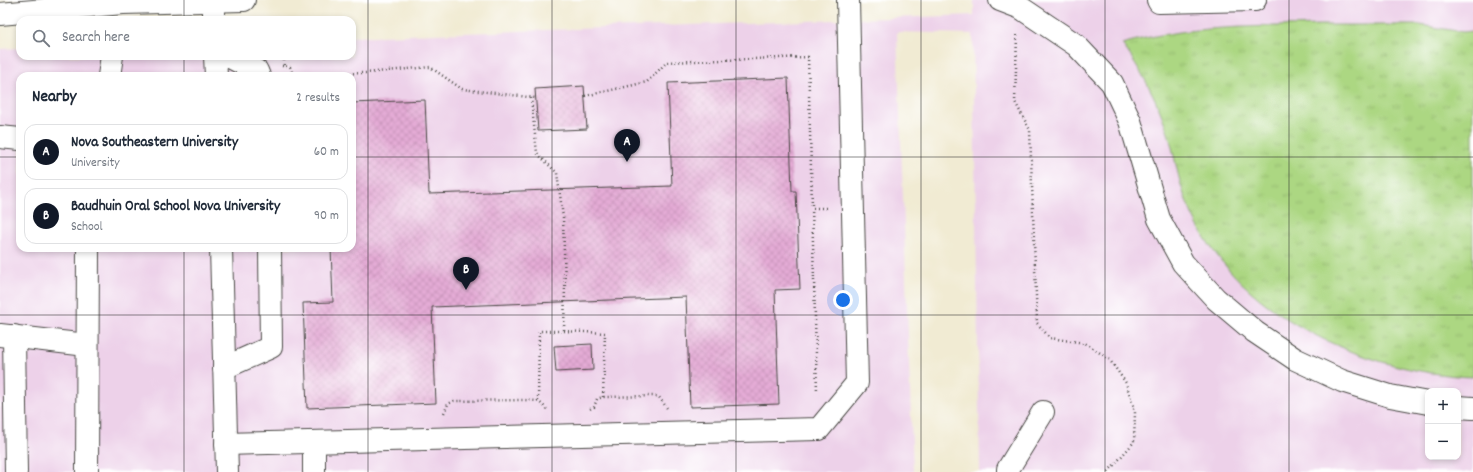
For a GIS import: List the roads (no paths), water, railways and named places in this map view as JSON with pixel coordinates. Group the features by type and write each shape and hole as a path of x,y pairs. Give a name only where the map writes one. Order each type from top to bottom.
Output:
{"street":[{"path":"0,14 214,10 244,0"},
{"path":"226,444 819,429 857,383 848,0"},
{"path":"1000,0 1021,8 1076,45 1112,83 1130,121 1159,219 1184,263 1216,299 1255,332 1295,359 1342,381 1390,396 1425,402"},
{"path":"1159,1 1255,0"},
{"path":"110,72 111,60"},
{"path":"216,60 216,72"},
{"path":"236,60 257,72"},
{"path":"0,137 16,139"},
{"path":"87,472 88,252"},
{"path":"221,252 227,472"},
{"path":"224,368 271,347 270,252"},
{"path":"16,472 7,336 87,345"},
{"path":"1461,407 1473,408"},
{"path":"1008,472 1008,469 1043,412"},
{"path":"314,442 314,472"}],"place":[{"name":"Nova Southeastern University","path":"627,162"},
{"name":"Baudhuin Oral School Nova University","path":"466,290"}]}
